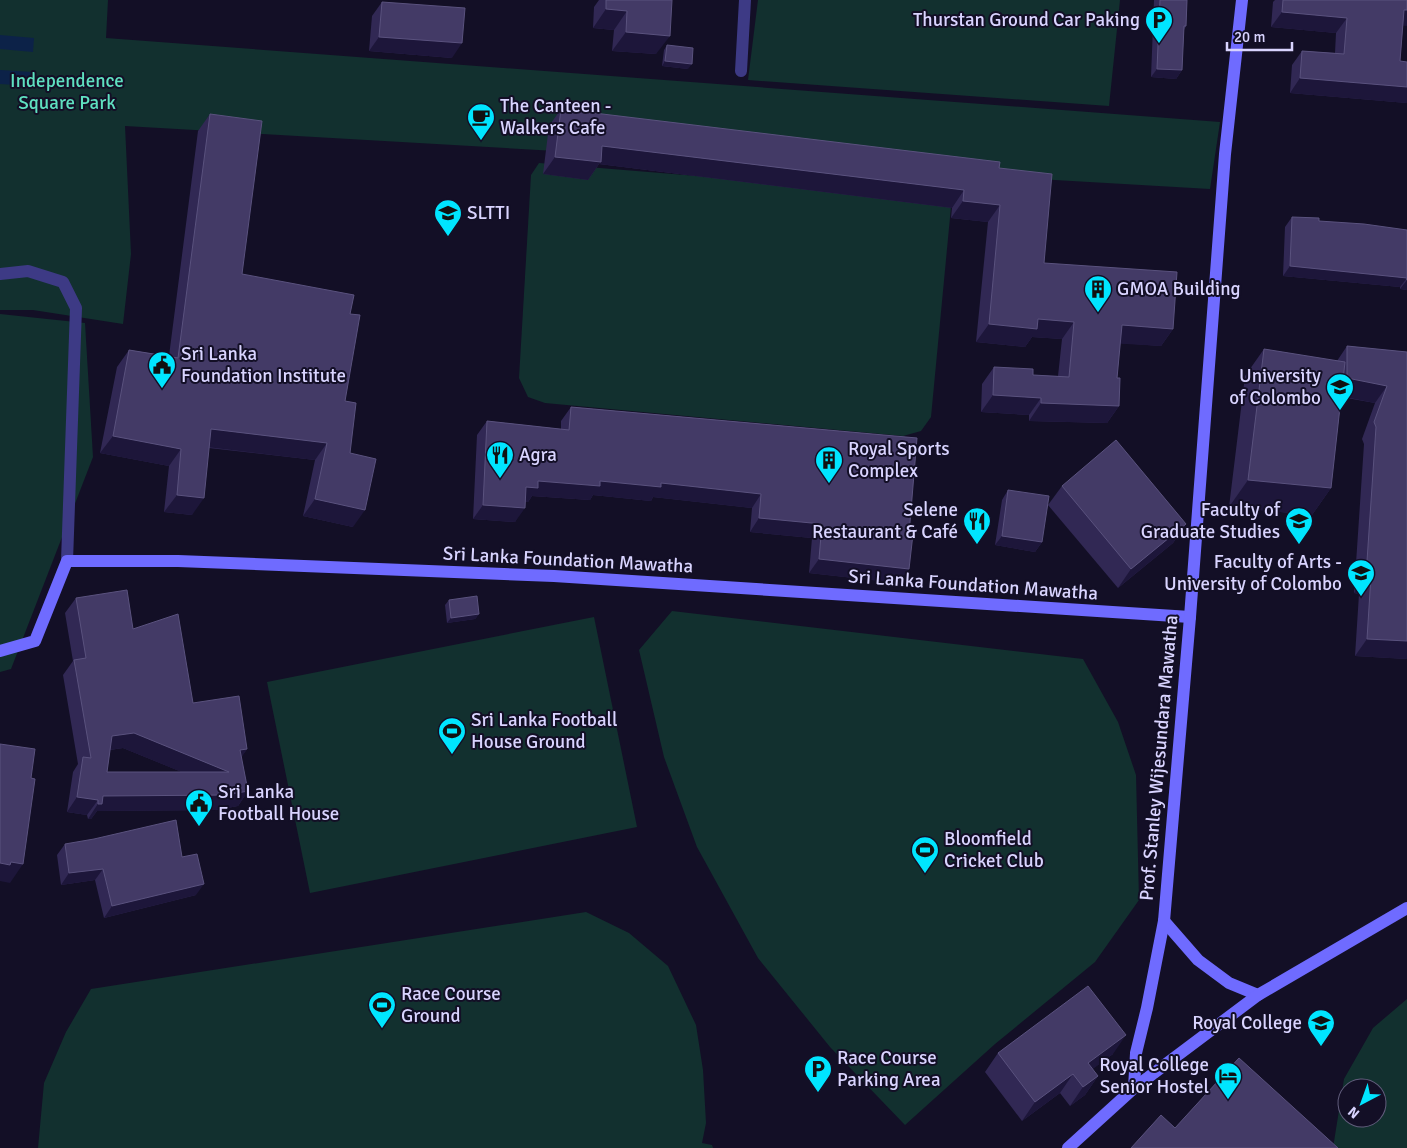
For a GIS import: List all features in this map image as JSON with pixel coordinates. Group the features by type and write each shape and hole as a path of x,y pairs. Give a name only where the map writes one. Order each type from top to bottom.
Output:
{"main road":[{"name":"Prof. Stanley Wijesundara Mawatha","path":"1134,1088 1136,1053 1164,921 1190,617 1225,154 1242,0"},
{"name":"Sri Lanka Foundation Mawatha","path":"67,561 178,561 554,576 1190,617"},
{"path":"0,651 35,642 67,561"},
{"path":"1068,1148 1134,1088 1258,995 1407,908"},
{"name":"Prof. Stanley Wijesundara Mawatha","path":"1164,921 1198,960 1229,983 1258,995"}],"street":[{"path":"741,71 745,0"},
{"path":"0,274 28,270 63,282 76,308 67,561"}],"green space":[{"name":"Independence Square Park","path":"0,0 108,0 106,38 1220,122 1210,189 125,126 131,254 123,324 33,310 0,310"},
{"path":"758,0 1120,0 1109,106 748,80"},
{"path":"539,163 867,190 951,207 931,417 921,431 903,436 545,403 528,397 519,378 531,175"},
{"path":"0,314 85,323 93,457 11,669 0,672"},
{"name":"Bloomfield Cricket Club","path":"672,611 1083,659 1118,722 1136,775 1139,900 1095,962 995,1044 905,1125 830,1047 758,958 697,847 664,757 639,650"},
{"name":"Sri Lanka Football House Ground","path":"594,617 637,827 310,893 267,682"},
{"name":"Race Course Ground","path":"586,912 629,933 668,966 696,1025 703,1070 706,1123 702,1143 712,1145 713,1148 38,1148 44,1083 66,1032 91,989"},
{"path":"1407,999 1407,1148 1333,1148 1337,1123 1337,1128 1387,1128 1387,1078 1345,1078 1373,1028"}],"water":[{"path":"0,35 34,38 33,52 0,49"},
{"path":"0,70 33,72 32,86 0,84"}],"building":[{"path":"606,0 672,0 670,36 626,32 627,11 606,9"},
{"path":"1160,0 1187,0 1182,70 1157,69"},
{"path":"1283,0 1407,0 1407,10 1404,10 1400,61 1407,62 1407,87 1300,78 1302,51 1344,54 1347,18 1282,12"},
{"path":"382,2 465,8 462,43 379,37"},
{"path":"667,45 693,48 692,64 665,61"},
{"path":"561,109 1000,162 999,168 1052,174 1044,263 1177,272 1173,329 1122,325 1117,378 1120,378 1119,406 1041,403 1041,398 993,395 994,367 1033,369 1033,375 1069,377 1074,322 1038,319 1037,329 989,324 1000,205 963,201 964,190 602,146 601,162 555,157"},
{"path":"210,114 262,121 242,274 354,295 350,314 360,315 345,401 356,403 350,453 376,459 365,510 315,499 327,443 211,429 204,498 177,495 181,449 113,436 129,350 178,358"},
{"path":"1292,217 1319,218 1319,221 1364,224 1407,230 1407,278 1290,266"},
{"path":"1347,346 1407,352 1407,641 1367,639 1371,576 1366,576 1376,427 1374,422 1387,386 1347,378"},
{"name":"Faculty of Graduate Studies","path":"1264,349 1345,362 1331,488 1248,480"},
{"path":"571,407 917,438 909,534 913,534 909,569 819,559 822,524 759,518 761,494 661,483 661,487 600,481 600,486 538,481 538,488 526,487 525,508 483,505 487,421 569,430"},
{"path":"1116,440 1186,524 1131,569 1062,486"},
{"path":"1008,490 1049,496 1042,542 1002,536"},
{"path":"127,590 133,629 178,614 193,703 239,696 247,749 240,750 248,791 227,795 103,796 102,804 98,804 98,800 77,797 83,757 91,758 74,660 86,658 76,598","holes":["134,733 229,772 107,772 112,736"]},
{"path":"477,596 479,614 451,618 449,600"},
{"path":"0,744 35,749 31,778 35,779 23,864 11,862 10,865 0,863"},
{"path":"176,820 182,857 197,854 204,884 112,906 103,869 69,873 65,844"},
{"path":"1088,986 1126,1035 1088,1063 1098,1076 1083,1087 1073,1074 1035,1102 998,1053"},
{"path":"1239,1058 1338,1148 1131,1148 1161,1115 1175,1128"}],"place":[{"name":"Thurstan Ground Car Paking","path":"1159,44"},
{"name":"The Canteen - Walkers Cafe","path":"481,141"},
{"name":"SLTTI","path":"448,237"},
{"name":"GMOA Building","path":"1098,313"},
{"name":"Sri Lanka Foundation Institute","path":"162,389"},
{"name":"University of Colombo","path":"1340,411"},
{"name":"Agra","path":"500,479"},
{"name":"Royal Sports Complex","path":"829,484"},
{"name":"Selene Restaurant & Café","path":"977,545"},
{"name":"Faculty of Graduate Studies","path":"1299,545"},
{"name":"Faculty of Arts - University of Colombo","path":"1361,597"},
{"name":"Sri Lanka Football House Ground","path":"452,755"},
{"name":"Sri Lanka Football House","path":"199,827"},
{"name":"Bloomfield Cricket Club","path":"925,874"},
{"name":"Race Course Ground","path":"382,1029"},
{"name":"Royal College","path":"1321,1047"},
{"name":"Race Course Parking Area","path":"818,1093"},
{"name":"Royal College Senior Hostel","path":"1228,1100"}]}
